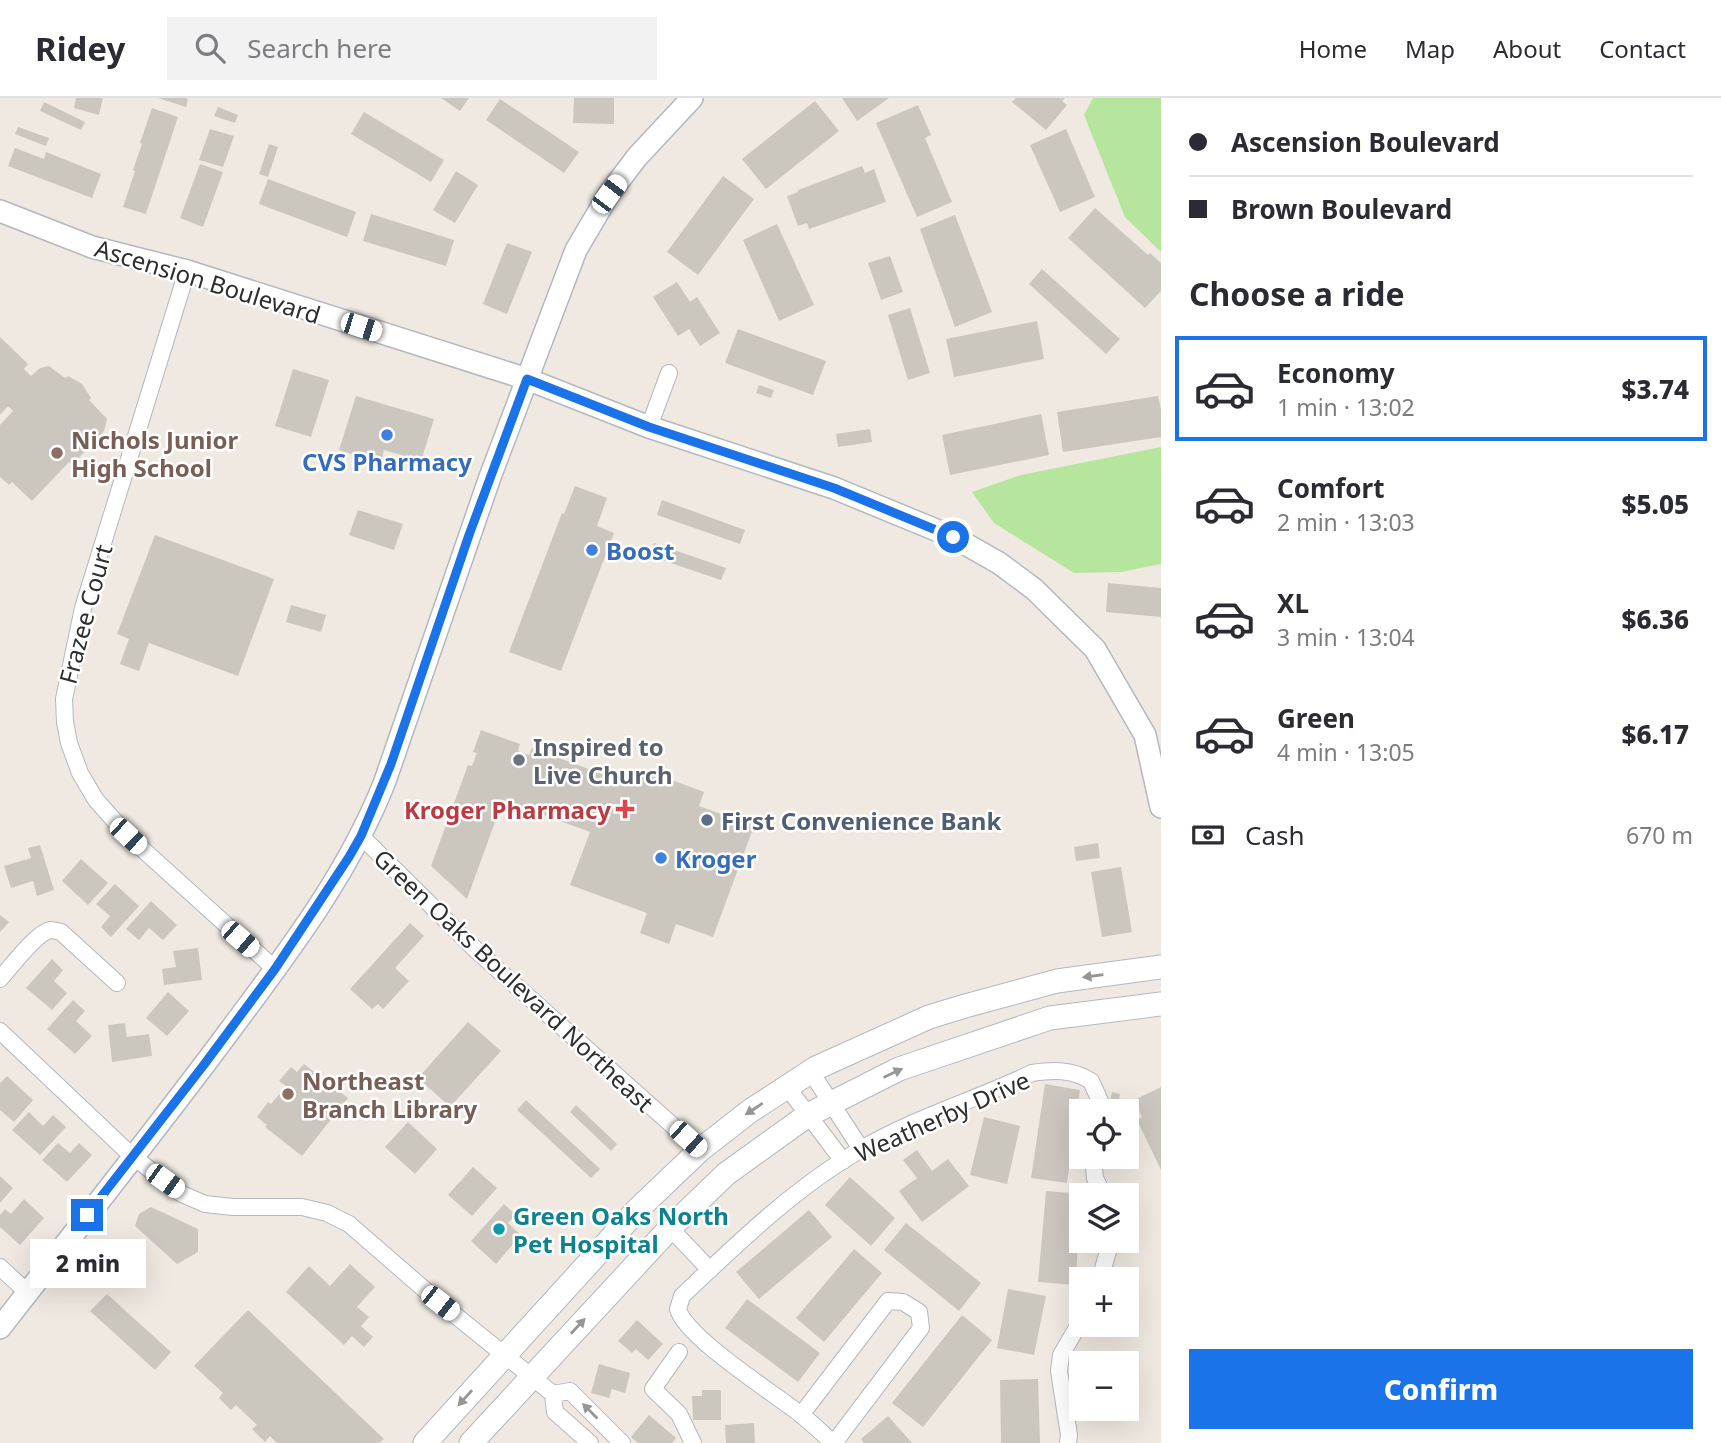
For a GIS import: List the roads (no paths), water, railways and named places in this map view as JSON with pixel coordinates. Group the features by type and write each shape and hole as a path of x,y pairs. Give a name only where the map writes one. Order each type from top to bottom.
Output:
{"main road":[{"path":"425,1443 636,1210 700,1150 750,1111 787,1087 863,1045 929,1017 1057,981 1161,967"},
{"path":"471,1443 670,1228 726,1174 808,1115 899,1069 1050,1018 1161,1004"}],"street":[{"path":"0,1328 275,969 361,836 391,764 469,535 576,250 609,194 651,141 692,98"},
{"name":"Ascension Boulevard","path":"0,211 92,247 187,271 527,379 649,427 834,488 953,537 1008,569 1034,589 1095,649 1145,735 1161,807"},
{"name":"Frazee Court","path":"187,271 83,608 64,699 65,722 80,773 96,800 128,836 275,969"},
{"path":"649,427 670,373"},
{"name":"Green Oaks Boulevard Northeast","path":"361,836 478,951 700,1150"},
{"path":"0,979 37,939 48,931 55,930 117,983"},
{"path":"0,1031 132,1156 182,1194 205,1204 233,1207 302,1207 327,1213 349,1224 440,1303 553,1394 555,1412 590,1443"},
{"name":"Weatherby Drive","path":"801,1415 729,1362 686,1324 679,1315 682,1296 784,1202 861,1149 901,1128 1032,1073 1047,1070 1070,1072 1091,1081 1099,1099"},
{"path":"811,1072 861,1149"},
{"path":"787,1087 843,1161"},
{"path":"670,1228 710,1270"},
{"path":"0,1267 28,1293"},
{"path":"888,1301 903,1302 919,1312 921,1328 833,1443 801,1415 888,1301"},
{"path":"1068,1443 1059,1371 1061,1355 1072,1337"},
{"path":"679,1352 653,1389 679,1413 693,1443"},
{"path":"553,1394 570,1391 622,1443"}],"place":[{"name":"CVS Pharmacy","path":"387,435"},
{"name":"Nichols Junior High School","path":"57,453"},
{"name":"Boost","path":"592,550"},
{"name":"Inspired to Live Church","path":"519,760"},
{"name":"Kroger Pharmacy","path":"625,809"},
{"name":"First Convenience Bank","path":"707,820"},
{"name":"Kroger","path":"661,858"},
{"name":"Northeast Branch Library","path":"288,1094"},
{"name":"Green Oaks North Pet Hospital","path":"499,1229"}]}
